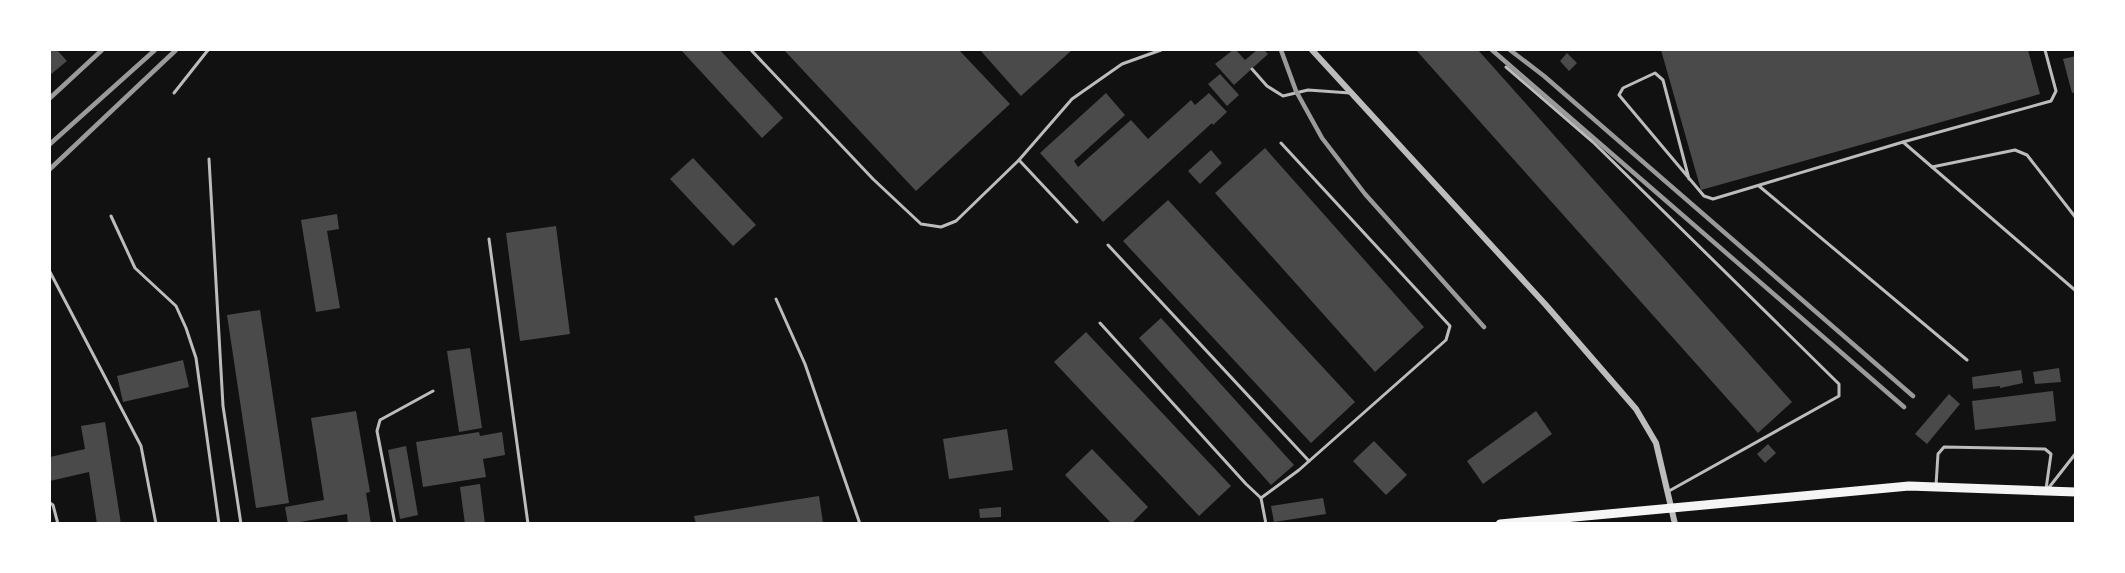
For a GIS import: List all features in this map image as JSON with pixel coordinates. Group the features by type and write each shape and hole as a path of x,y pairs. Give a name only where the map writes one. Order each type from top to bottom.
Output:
{"main road":[{"path":"1500,524 1909,486 2076,492"}],"street":[{"path":"1312,50 1545,304 1636,409 1656,443 1675,524"}],"lane":[{"path":"174,93 208,50"},
{"path":"751,50 873,179 921,224 941,227 956,221 1019,160 1072,99 1122,64 1161,50"},
{"path":"1689,179 1663,80 1655,73 1623,88 1619,95 1689,179 1704,196 1713,199 2051,100 2056,91 2045,50"},
{"path":"1506,67 1593,142 1839,384 1839,396 1669,491"},
{"path":"1252,69 1267,86 1283,96 1308,90 1352,93"},
{"path":"1903,142 2076,291"},
{"path":"1261,498 1309,461 1446,340 1450,326 1281,143"},
{"path":"1932,167 2014,150 2027,155 2076,219"},
{"path":"209,159 223,406 241,524"},
{"path":"1019,160 1077,222"},
{"path":"1759,185 1967,360"},
{"path":"111,216 135,268 176,306 186,328 196,358 219,524"},
{"path":"489,239 528,524"},
{"path":"1108,245 1309,461"},
{"path":"50,272 141,446 156,524"},
{"path":"776,299 805,364 860,524"},
{"path":"1100,323 1261,498 1266,524"},
{"path":"395,524 377,431 380,420 433,391"},
{"path":"1936,487 1938,454 1944,447 2045,449 2051,453 2046,491"},
{"path":"2046,491 2076,453"},
{"path":"50,503 53,505 58,524"}],"building":[{"path":"50,50 57,50 67,61 50,75"},
{"path":"681,50 720,50 783,118 762,138"},
{"path":"784,50 959,50 1010,104 916,191"},
{"path":"980,50 1072,50 1021,96"},
{"path":"1236,50 1245,60 1257,50 1264,50 1268,54 1234,85 1215,64"},
{"path":"1416,50 1478,50 1792,402 1758,433"},
{"path":"1661,50 2028,50 2040,94 1701,190"},
{"path":"1567,53 1577,63 1569,71 1560,61"},
{"path":"2076,56 2076,92 2072,93 2063,59"},
{"path":"1220,74 1239,95 1227,106 1208,84"},
{"path":"1106,93 1125,115 1074,161 1078,167 1131,120 1148,139 1191,100 1195,105 1209,93 1227,112 1103,222 1040,153"},
{"path":"1265,148 1424,327 1375,372 1215,193"},
{"path":"1211,150 1222,163 1200,184 1188,171"},
{"path":"693,158 756,225 733,246 670,179"},
{"path":"1168,200 1355,402 1311,443 1123,241"},
{"path":"337,214 339,229 327,231 340,308 316,312 301,220"},
{"path":"556,226 570,334 520,341 506,233"},
{"path":"260,310 289,503 256,508 227,315"},
{"path":"1161,318 1294,465 1271,485 1139,338"},
{"path":"1086,332 1231,486 1199,516 1054,362"},
{"path":"470,348 482,428 459,432 447,351"},
{"path":"183,360 189,387 123,402 117,376"},
{"path":"2059,368 2061,382 2035,384 2033,372"},
{"path":"2021,370 2023,383 2000,388 2000,386 1973,389 1972,377"},
{"path":"2053,391 2056,421 1975,430 1972,401"},
{"path":"1949,394 1960,404 1927,444 1915,434"},
{"path":"356,411 370,492 366,493 371,524 348,524 347,514 288,524 285,507 324,500 311,418"},
{"path":"1536,411 1552,434 1483,484 1467,461"},
{"path":"105,422 121,524 97,524 89,472 50,481 50,457 85,449 81,426"},
{"path":"1007,429 1013,470 949,479 943,439"},
{"path":"479,432 480,436 502,432 505,455 483,459 486,477 423,487 416,442"},
{"path":"1374,441 1407,475 1386,495 1353,461"},
{"path":"1768,444 1776,453 1765,463 1757,454"},
{"path":"406,446 418,515 400,519 388,450"},
{"path":"1092,449 1148,507 1131,524 1112,524 1065,475"},
{"path":"480,484 485,524 465,524 460,487"},
{"path":"819,496 823,523 696,524 694,516"},
{"path":"1323,498 1326,514 1274,522 1271,506"},
{"path":"1001,507 1001,517 980,518 979,509"}],"railway":[{"path":"50,98 102,50"},
{"path":"50,144 155,50"},
{"path":"50,169 176,50"},
{"path":"1281,50 1296,91 1322,138 1365,194 1484,327"},
{"path":"1492,50 1904,407"},
{"path":"1510,50 1544,76 1913,396"}]}
